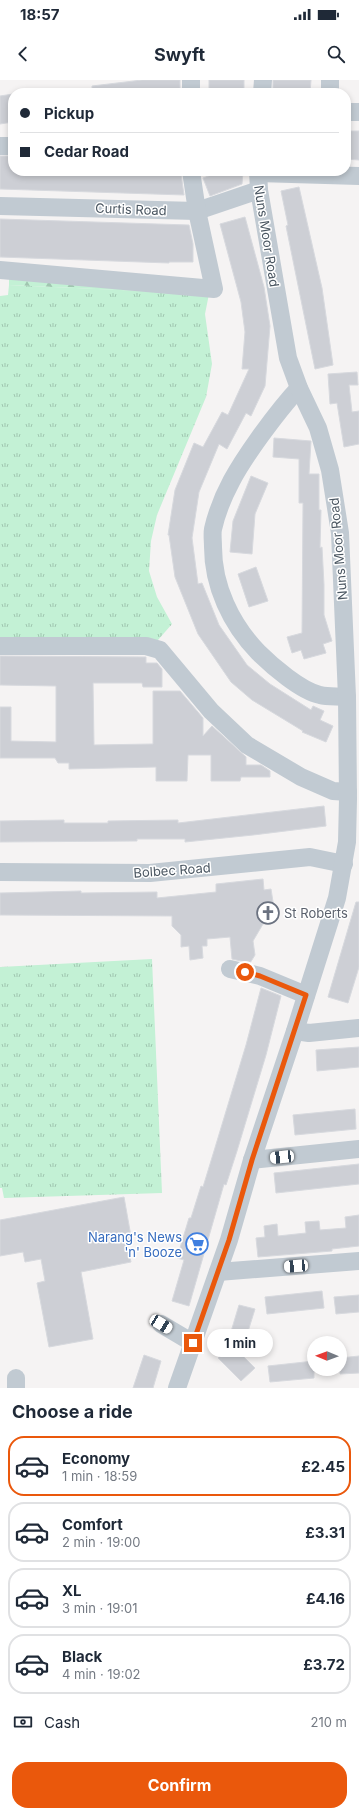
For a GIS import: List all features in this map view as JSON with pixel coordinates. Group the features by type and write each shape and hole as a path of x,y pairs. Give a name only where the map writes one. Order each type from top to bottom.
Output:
{"street":[{"path":"0,270 214,289 197,211 192,176"},
{"name":"Curtis Road","path":"0,206 197,211 258,178 285,176"},
{"name":"Nuns Moor Road","path":"177,1388 218,1272 252,1160 295,1032 337,898 344,864 353,842 348,792 347,696 340,533 330,470 318,428 299,388 288,358 258,178"},
{"path":"299,388 285,403 238,467 222,499 213,530 213,559 218,586 231,615 245,638 260,654 291,681 319,695 347,696"},
{"path":"0,646 146,646 160,650 211,711 247,745 301,777 333,791 348,792"},
{"name":"Bolbec Road","path":"0,872 150,873 310,857 344,864"},
{"path":"230,969 260,976 306,995"},
{"path":"295,1032 309,1033 359,1028"},
{"path":"252,1160 359,1149"},
{"path":"218,1272 359,1261"},
{"path":"161,1324 193,1343"}],"green space":[{"path":"9,275 139,291 9,285"},
{"path":"9,285 209,294 205,314 212,364 206,397 157,515 151,541 149,571 157,597 172,624 158,640 0,640 0,296 8,295"},
{"path":"152,959 162,1193 4,1198 2,1188 0,1188 0,967"}],"building":[{"path":"142,80 180,80 180,88 92,88 92,86"},
{"path":"209,80 244,80 244,88 209,88"},
{"path":"273,80 311,80 310,88 273,88"},
{"path":"8,95 8,123 0,124 0,96"},
{"path":"351,131 359,131 359,160 351,159"},
{"path":"0,156 8,156 8,176 181,176 184,195 0,189"},
{"path":"208,176 243,176 242,184 210,196 203,178"},
{"path":"299,187 322,288 333,365 315,369 286,226 288,225 281,191"},
{"path":"245,217 264,287 270,326 265,386 251,416 246,413 227,449 219,444 199,492 192,538 198,584 202,583 219,625 247,665 270,684 311,710 313,706 324,711 320,720 333,726 326,742 302,732 303,731 252,700 231,682 198,634 175,577 168,535 175,490 194,443 203,447 222,412 228,415 249,369 242,369 245,332 241,302 220,224"},
{"path":"0,219 189,225 193,244 193,262 169,263 0,257"},
{"path":"357,372 358,385 349,385 352,412 359,411 359,444 344,447 337,403 330,404 328,374"},
{"path":"274,438 311,441 309,474 319,474 319,510 321,510 320,548 322,547 324,615 332,641 323,644 326,653 304,659 301,650 292,653 287,637 302,633 303,503 299,503 299,459 273,457"},
{"path":"251,476 268,483 255,514 252,554 230,552 233,521"},
{"path":"256,567 268,601 249,607 238,574"},
{"path":"0,656 146,657 146,663 157,663 162,669 162,687 143,687 142,683 93,683 94,745 153,744 153,691 180,691 203,718 203,736 212,726 246,757 246,765 261,765 270,771 270,777 241,777 240,781 211,781 211,755 188,755 187,781 156,781 156,767 69,769 69,763 58,763 55,758 0,758 0,707 11,707 11,741 56,742 56,686 0,685"},
{"path":"324,806 326,826 253,835 185,842 185,839 137,839 137,841 0,842 0,821 64,820 64,823 108,823 108,821 178,820 178,823"},
{"path":"263,879 264,890 271,889 276,921 263,924 253,941 255,955 250,963 232,959 230,937 207,939 207,946 202,946 203,958 190,960 189,946 181,947 181,935 172,926 172,916 0,915 0,893 81,891 81,893 157,892 157,898 216,892 216,884"},
{"path":"356,902 359,902 359,967 348,1003 328,997"},
{"path":"261,988 281,996 266,1055 226,1185 224,1184 189,1306 172,1301 184,1260 177,1258 189,1218 191,1218 201,1186 203,1187 246,1045"},
{"path":"359,1047 359,1067 317,1071 316,1050"},
{"path":"355,1109 356,1129 295,1135 293,1115"},
{"path":"359,1164 359,1184 276,1193 274,1173"},
{"path":"124,1197 132,1242 127,1243 131,1262 81,1272 93,1339 49,1347 37,1283 45,1281 41,1259 25,1262 23,1252 0,1256 0,1220"},
{"path":"359,1215 359,1246 332,1249 332,1251 258,1257 256,1238 265,1237 264,1226 277,1224 278,1236 306,1233 305,1222 319,1221 320,1230 346,1228 345,1217"},
{"path":"322,1291 324,1308 267,1314 265,1297"},
{"path":"359,1295 359,1312 336,1314 334,1297"},
{"path":"239,1305 255,1309 241,1354 255,1368 241,1381 218,1358 239,1338 230,1335"},
{"path":"144,1355 161,1361 153,1388 133,1388"},
{"path":"359,1356 359,1373 347,1374 347,1357"},
{"path":"307,1362 307,1376 314,1376 314,1378 270,1382 268,1366"}],"place":[{"name":"St Roberts","path":"268,913"},
{"name":"Narang's News 'n' Booze","path":"197,1244"}],"route":[{"path":"193,1343 229,1240 252,1160 306,995 260,976 245,972"}]}
